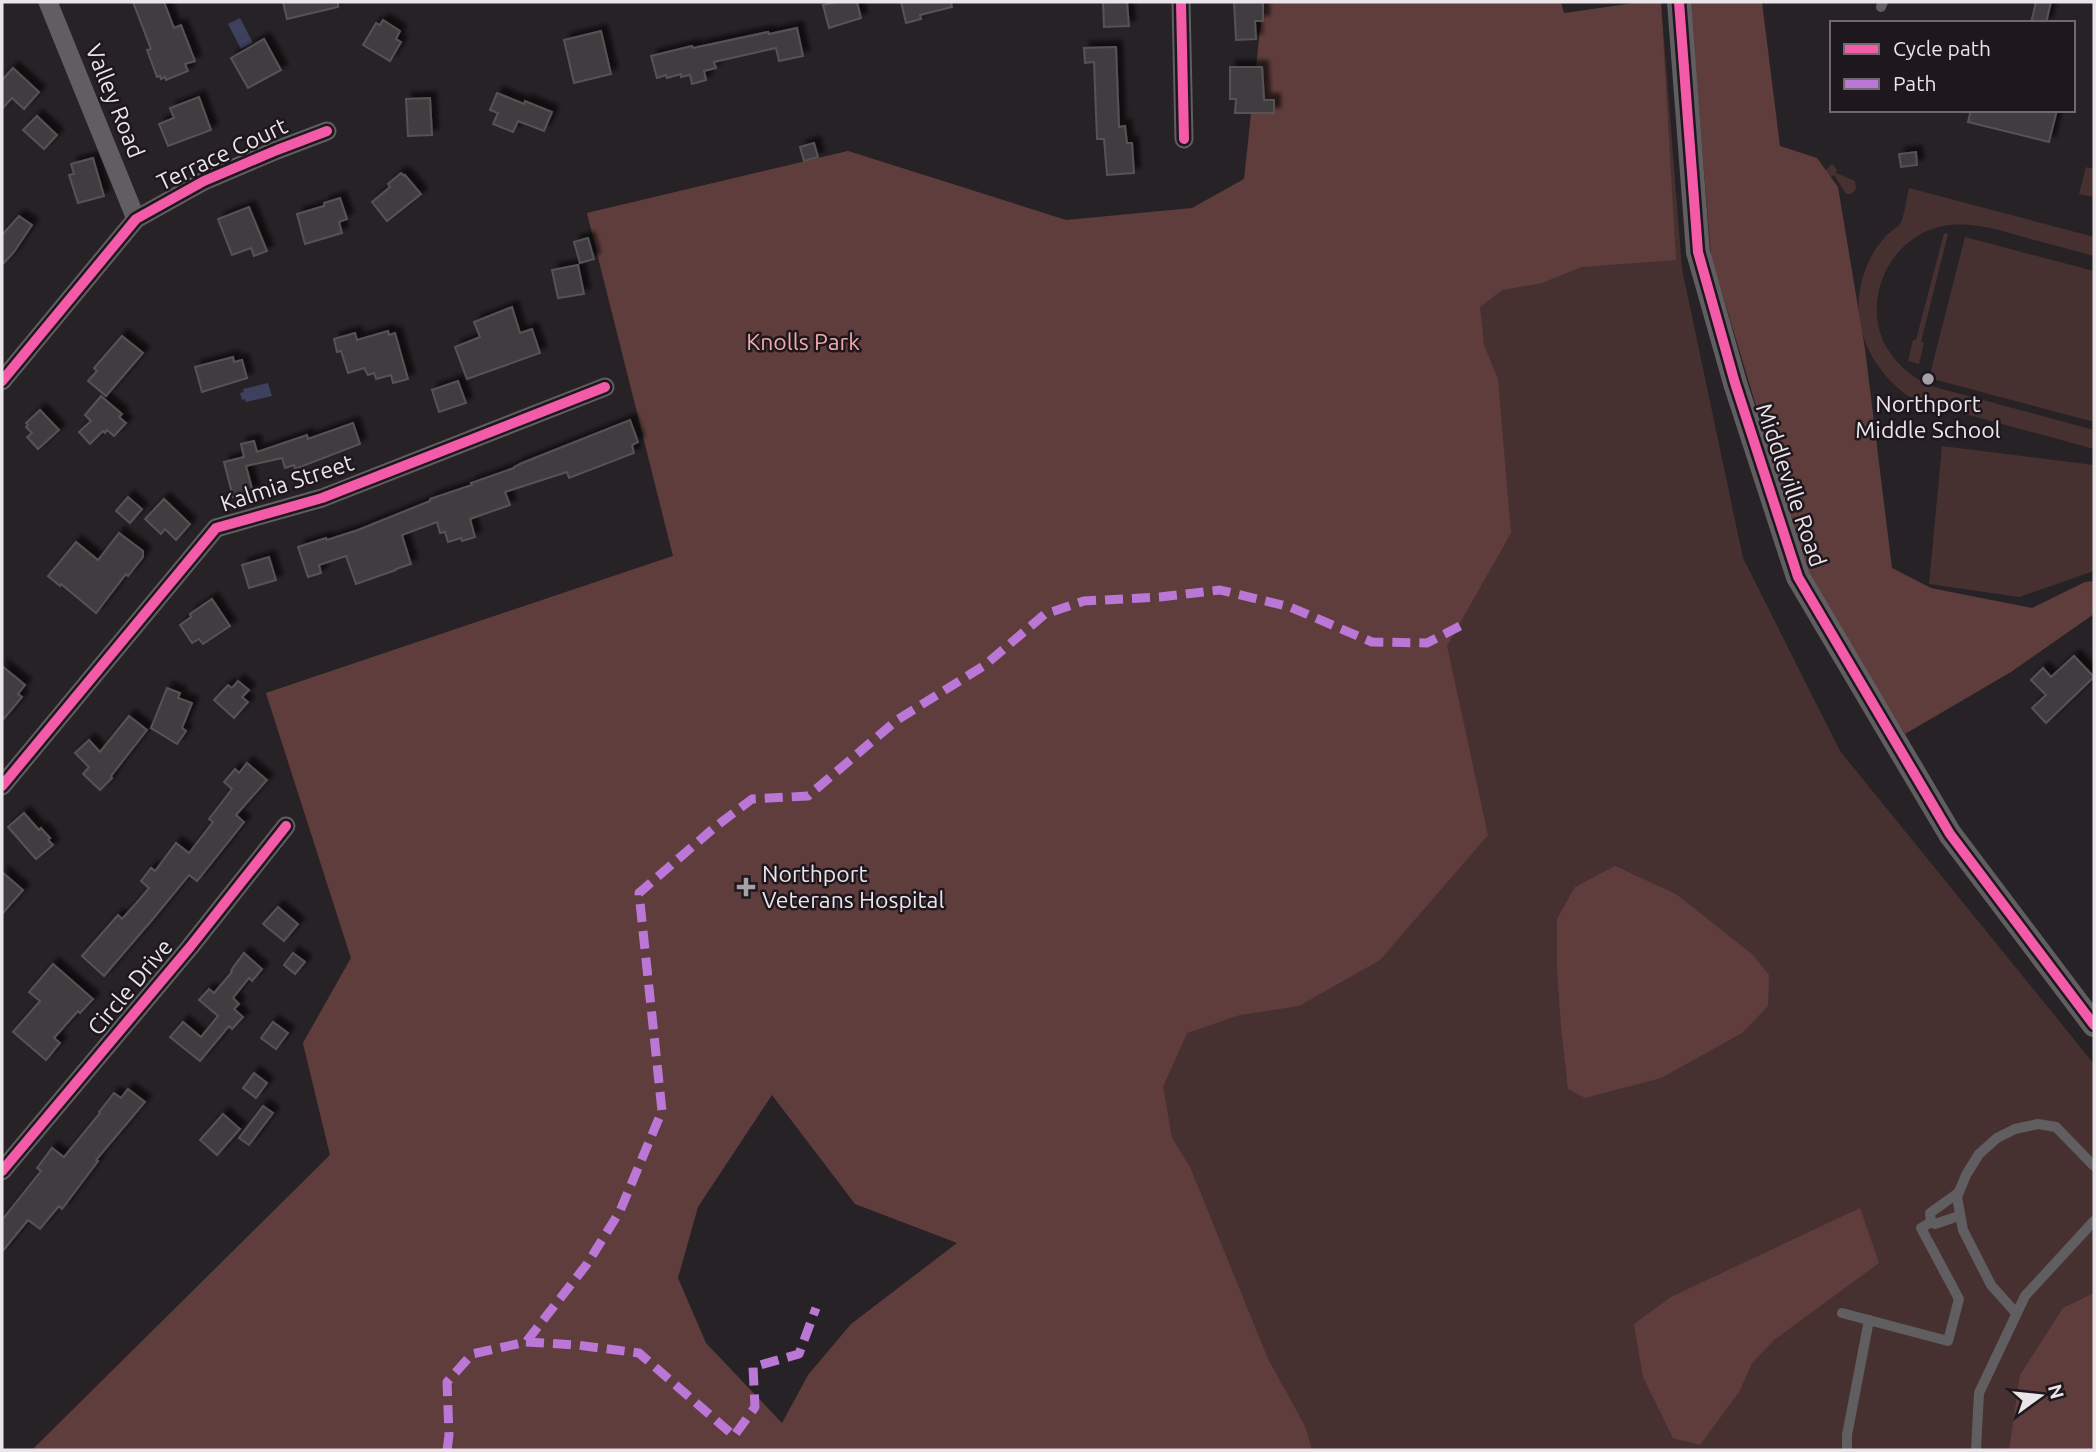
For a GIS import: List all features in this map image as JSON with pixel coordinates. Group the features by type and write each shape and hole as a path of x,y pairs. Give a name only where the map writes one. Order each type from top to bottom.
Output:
{"street":[{"name":"Valley Road","path":"48,2 136,219"},
{"path":"1181,2 1184,139"},
{"name":"Middleville Road","path":"1679,2 1698,252 1735,383 1798,577 1950,834 2094,1026"},
{"name":"Terrace Court","path":"136,219 204,181 327,131"},
{"path":"2,381 136,219"},
{"name":"Kalmia Street","path":"2,786 216,528 322,498 605,387"},
{"name":"Circle Drive","path":"2,1171 190,947 286,826"}],"lane":[{"path":"2017,1313 1991,1285 1970,1246 1959,1216 1958,1193 1972,1163 1988,1145 2007,1132 2029,1125 2048,1124 2056,1127 2094,1166"},
{"path":"1931,1222 1930,1213 1958,1193"},
{"path":"1842,1313 1948,1341 1959,1299 1921,1228 1931,1222 1935,1224 1959,1216"},
{"path":"1976,1450 1979,1393 2025,1296 2094,1221"},
{"path":"1847,1450 1847,1435 1869,1320"}],"green space":[{"name":"Knolls Park","path":"1263,2 1561,2 1564,13 1642,2 1661,2 1676,260 1581,267 1542,283 1502,290 1480,307 1484,345 1498,379 1511,533 1447,646 1488,835 1380,960 1299,1006 1240,1015 1187,1033 1163,1087 1172,1138 1190,1167 1268,1359 1305,1426 1312,1450 32,1450 330,1155 303,1043 351,958 266,693 673,556 587,213 848,151 1066,220 1192,208 1244,179","holes":["772,1095 855,1204 957,1243 851,1324 808,1375 782,1423 706,1343 678,1278 698,1207"]},
{"name":"Knolls Park","path":"1642,2 1661,2 1682,269 1743,558 1840,751 2094,1064 2094,1450 1128,1450 777,656 373,1221 32,1450 330,1155 303,1043 351,958 266,693 673,556 587,213 848,151 1066,220 1193,210 1356,112"},
{"path":"1690,2 1762,2 1780,146 1817,158 1838,187 1865,349 1892,568 1931,588 2032,608 2085,582 2094,581 2094,614 2011,672 1905,734 1805,569 1711,256"},
{"path":"1832,164 1837,170 1836,173 1855,181 1856,189 1851,194 1846,194 1834,175 1832,177 1825,171"},
{"path":"2086,167 2094,169 2094,197 2079,194"},
{"path":"1909,188 2094,237 2094,256 1985,227 1954,225 1924,232 1894,257 1879,292 1877,311 1879,330 1887,348 1906,371 1918,379 1931,386 2094,430 2094,449 1914,400 1883,373 1864,339 1859,301 1869,261 1887,235 1900,224"},
{"path":"1944,233 1948,234 1921,342 1924,343 1919,364 1908,361"},
{"path":"1965,237 2094,271 2094,422 1929,378"},
{"path":"1942,446 2094,465 2094,571 2019,597 1929,584"},
{"path":"1615,866 1676,894 1753,955 1769,975 1768,1006 1742,1033 1661,1078 1585,1098 1568,1089 1557,967 1557,919 1575,887"},
{"path":"1860,1208 1879,1263 1774,1340 1752,1363 1739,1392 1700,1445 1673,1438 1643,1377 1634,1324 1671,1297"},
{"path":"2094,1293 2094,1450 2009,1450 2020,1375 2063,1308"}],"water":[{"path":"240,18 253,43 241,49 228,24"},
{"path":"268,383 272,396 246,402 245,399 242,400 240,393 244,392 243,389"}],"building":[{"path":"133,2 164,2 174,28 181,25 195,61 185,64 188,71 166,80 165,77 157,77 147,50 151,49"},
{"path":"283,2 338,2 338,7 287,19"},
{"path":"857,2 861,18 829,28 823,5"},
{"path":"901,2 951,2 952,7 920,15 921,19 906,23"},
{"path":"1103,2 1127,2 1129,26 1104,27"},
{"path":"1234,2 1263,2 1263,21 1255,21 1256,39 1236,40"},
{"path":"2036,2 2051,2 2046,21 2031,21"},
{"path":"383,20 400,31 396,39 401,42 390,61 363,45 376,23 380,25"},
{"path":"797,28 803,56 779,61 776,48 714,62 716,68 704,71 706,80 692,84 690,75 681,77 681,74 667,78 666,75 657,78 651,56 692,46 693,48"},
{"path":"601,31 611,74 574,83 564,40"},
{"path":"264,39 281,70 248,88 231,58"},
{"path":"1116,47 1119,127 1125,126 1127,143 1132,143 1134,173 1107,175 1104,139 1097,139 1094,62 1085,63 1084,48"},
{"path":"1230,67 1262,67 1264,100 1274,100 1274,113 1235,113 1236,99 1230,99"},
{"path":"13,68 39,92 24,109 12,98 2,109 2,80"},
{"path":"497,93 552,112 544,131 518,121 513,132 493,124 498,113 490,110"},
{"path":"199,97 211,130 168,146 159,124 174,118 170,108"},
{"path":"430,98 432,135 408,136 406,99"},
{"path":"1970,112 2056,112 2049,142 1968,122"},
{"path":"37,116 57,135 44,149 23,130"},
{"path":"814,143 818,157 804,161 800,147"},
{"path":"1916,152 1917,165 1901,167 1899,154"},
{"path":"93,158 104,196 78,203 69,175 74,174 71,164"},
{"path":"401,173 421,194 387,221 372,202 390,187 388,184"},
{"path":"340,198 347,219 339,222 342,233 305,244 297,214"},
{"path":"249,207 267,251 254,256 251,248 232,255 218,219"},
{"path":"19,216 32,225 2,265 2,235"},
{"path":"588,238 594,259 580,263 574,242"},
{"path":"578,265 584,294 558,298 552,270"},
{"path":"512,307 520,333 532,329 540,353 467,379 455,347 480,337 474,322"},
{"path":"388,331 389,335 395,333 408,379 393,383 391,375 376,379 374,373 368,375 364,368 348,373 341,351 337,352 334,339 355,333 357,340"},
{"path":"122,336 143,353 106,396 88,381 97,371 94,368"},
{"path":"233,357 234,362 242,360 247,378 202,392 195,367"},
{"path":"458,381 466,403 439,412 432,390"},
{"path":"101,396 122,414 119,417 126,423 114,436 107,430 105,433 103,431 90,444 79,432 91,421 85,415"},
{"path":"40,410 59,430 38,449 27,437 32,433 26,423"},
{"path":"630,420 638,442 632,445 634,453 569,478 567,472 505,492 510,505 470,519 475,537 448,542 445,532 440,533 437,522 402,535 411,564 356,584 346,556 319,565 321,573 308,577 298,547 358,530"},
{"path":"353,423 360,444 295,469 294,465 285,468 282,458 246,466 253,492 233,497 224,462 244,457 241,444 254,441 257,452 307,435 308,439"},
{"path":"128,497 142,509 130,523 116,511"},
{"path":"164,499 190,524 176,540 165,529 161,534 145,519"},
{"path":"119,533 143,551 143,557 96,613 48,576 76,542 98,560"},
{"path":"269,557 276,580 249,588 242,565"},
{"path":"212,599 230,626 203,644 199,639 192,643 180,625 191,617 190,614"},
{"path":"2074,656 2094,677 2046,723 2032,708 2046,695 2031,680 2043,668 2051,677"},
{"path":"2,666 25,685 18,694 22,697 2,721"},
{"path":"238,681 249,690 242,697 248,702 234,718 214,700 228,685 232,688"},
{"path":"167,688 180,693 178,698 192,703 182,728 186,731 177,744 151,728"},
{"path":"129,716 147,730 100,790 83,774 89,767 75,753 89,740 100,752"},
{"path":"247,763 267,780 236,815 244,822 197,881 189,875 104,976 82,956 118,915 122,919 149,888 141,881 151,868 155,871 176,843 189,853 213,822 209,819 232,789 224,782 235,769 239,773"},
{"path":"24,813 39,830 41,828 53,845 36,859 8,827"},
{"path":"2,872 23,890 2,914"},
{"path":"278,907 298,924 284,941 263,924"},
{"path":"244,953 262,969 252,981 249,978 233,998 239,1004 234,1009 243,1017 232,1029 229,1026 200,1061 170,1037 183,1022 201,1037 218,1016 199,1000 209,989 214,993"},
{"path":"293,953 305,962 295,974 284,965"},
{"path":"53,964 93,999 80,1013 78,1011 54,1038 60,1043 46,1060 13,1032 40,1001 29,992"},
{"path":"273,1022 288,1033 276,1049 261,1038"},
{"path":"254,1073 267,1083 256,1098 243,1088"},
{"path":"128,1089 145,1102 96,1160 98,1161 62,1209 59,1206 40,1229 28,1220 2,1252 2,1220 41,1171 37,1168 52,1148 64,1157 114,1093 121,1098"},
{"path":"263,1106 273,1113 249,1145 239,1138"},
{"path":"223,1114 240,1129 217,1155 200,1140"}],"marked path":[{"path":"447,1450 447,1382 472,1354 526,1342 587,1264 620,1211 662,1111 639,893 715,827 752,799 808,796 897,720 985,665 1045,614 1084,601 1160,597 1220,590 1290,607 1372,642 1427,643 1460,626"},
{"path":"526,1342 639,1353 734,1436 755,1407 753,1367 799,1354 816,1308"}],"cycle path":[{"path":"1181,2 1184,139"},
{"path":"1679,2 1698,252 1735,383 1798,577 1950,834 2094,1025"},
{"path":"2,381 136,219 204,181 327,131"},
{"path":"2,786 216,528 322,498 605,387"},
{"path":"2,1171 190,947 286,826"}],"place":[{"name":"Northport Middle School","path":"1928,379"},
{"name":"Northport Veterans Hospital","path":"746,887"}]}
